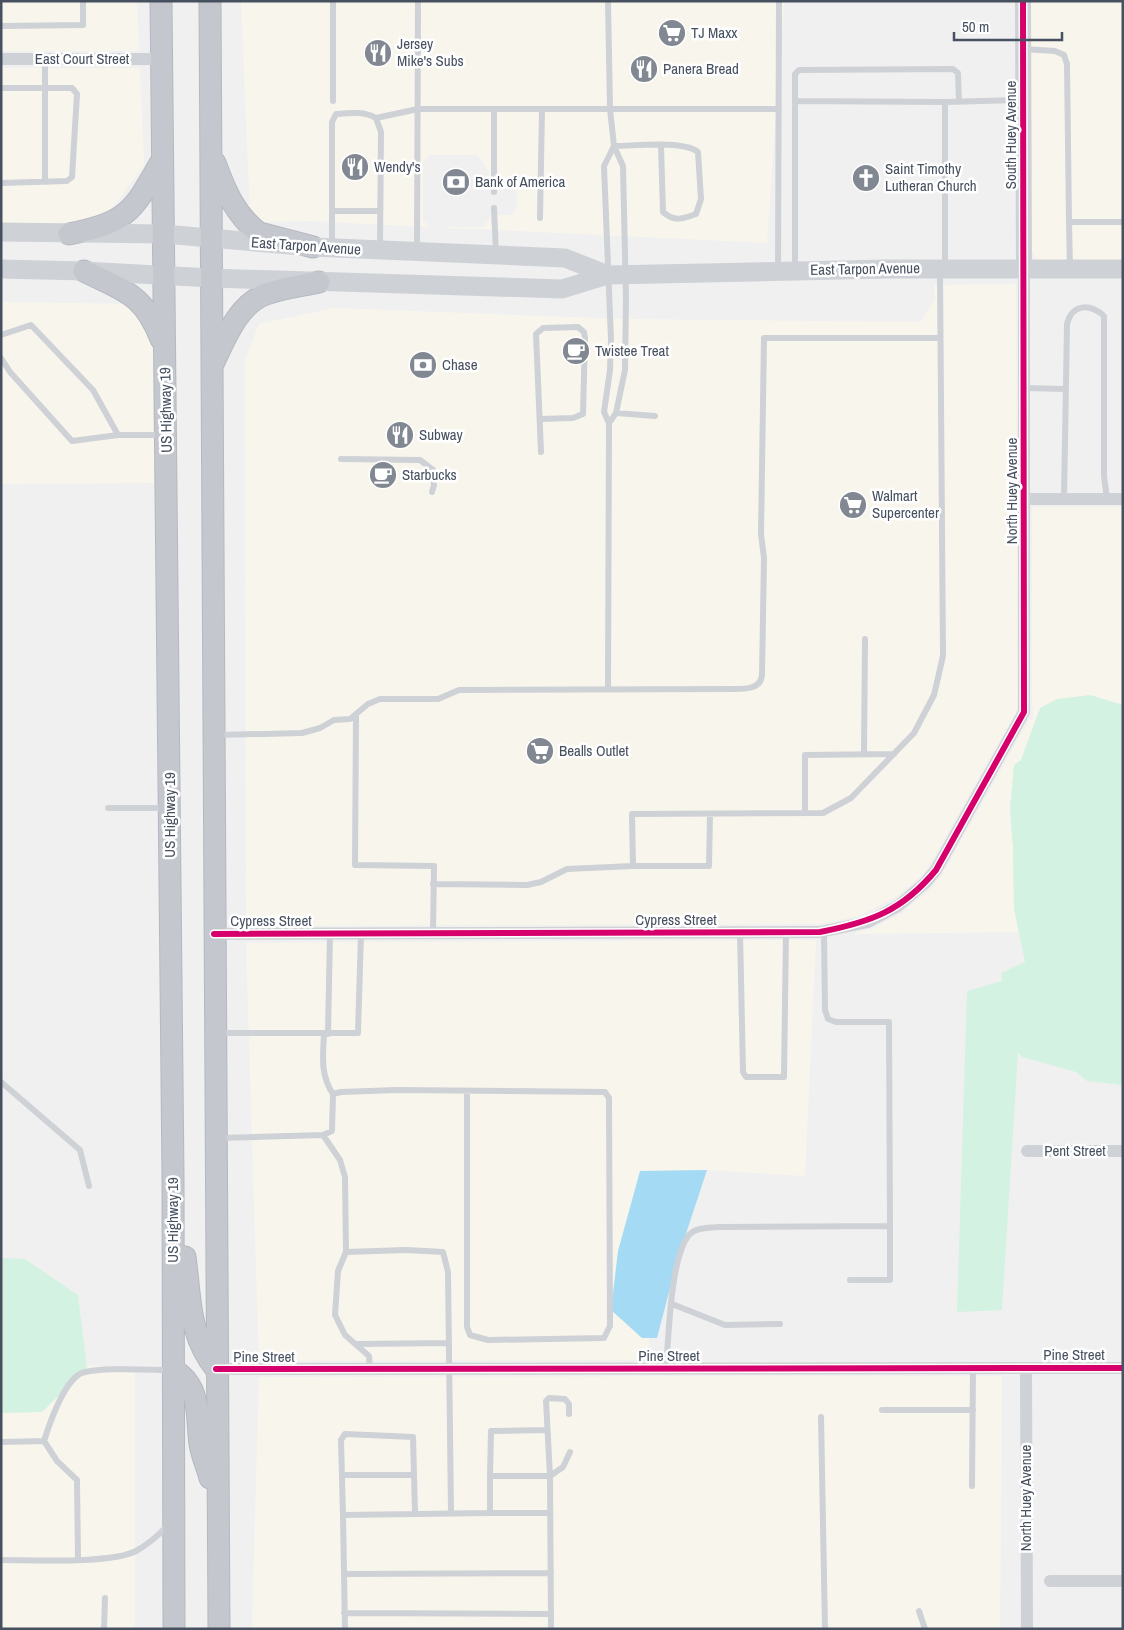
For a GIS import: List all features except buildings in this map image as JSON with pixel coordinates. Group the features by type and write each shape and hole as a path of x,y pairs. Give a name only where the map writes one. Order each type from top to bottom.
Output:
{"highway":[{"name":"US Highway 19","path":"162,1 173,1178 174,1629"},
{"path":"210,1 216,1369 219,1629"},
{"path":"211,152 232,204 252,228 259,233 323,248"},
{"path":"69,234 102,227 127,214 141,197 164,157"},
{"path":"84,270 136,297 153,318 165,350"},
{"path":"212,366 232,325 248,306 264,294 318,282"},
{"path":"173,1178 193,1327 204,1354 216,1369"},
{"path":"174,1370 185,1376 196,1399 200,1445 217,1505"}],"main road":[{"name":"East Tarpon Avenue","path":"1,232 164,234 323,248 565,258 616,275"},
{"name":"East Tarpon Avenue","path":"1,269 84,270 211,278 562,289 616,275 942,268 1123,269"}],"street":[{"name":"South Huey Avenue","path":"1023,1 1024,269"},
{"name":"East Court Street","path":"1,59 163,59"},
{"name":"North Huey Avenue","path":"1024,269 1024,712"},
{"path":"1025,499 1123,498"},
{"name":"Cypress Street","path":"214,934 786,932 824,931 868,922 898,906 925,883 936,870 1024,712"},
{"name":"Pent Street","path":"1027,1151 1123,1150"},
{"name":"North Huey Avenue","path":"1026,1368 1027,1629"},
{"name":"Pine Street","path":"216,1369 1123,1368"},
{"path":"1050,1581 1123,1582"}],"lane":[{"path":"1,26 83,25 83,1"},
{"path":"332,1 333,101"},
{"path":"417,253 418,1"},
{"path":"608,1 610,109 614,146 624,166 610,370 604,412 609,423 608,690"},
{"path":"779,1 779,110 787,270"},
{"path":"1023,49 1055,51 1064,55 1067,64 1070,269"},
{"path":"45,59 45,182"},
{"path":"787,270 795,74 799,70 953,69 958,73 959,102"},
{"path":"1,88 72,88 77,94 72,177 67,181 1,183"},
{"path":"795,101 959,102 1023,100"},
{"path":"633,866 632,814 823,813 851,798 914,733 934,695 943,656 940,338 944,102"},
{"path":"323,248 332,211 332,122 336,114 354,112 368,114 376,118 418,109 779,110"},
{"path":"494,109 494,192"},
{"path":"540,218 542,109"},
{"path":"376,118 381,132 380,251"},
{"path":"614,146 661,146 690,146 698,152 701,199 696,214 682,219 669,218 663,212 661,146"},
{"path":"609,423 616,413 625,370 604,166 614,146"},
{"path":"494,208 496,256"},
{"path":"332,211 380,211"},
{"path":"1069,222 1123,222"},
{"path":"1064,499 1067,324 1069,315 1074,309 1081,306 1092,308 1104,316 1104,476 1107,499"},
{"path":"2,337 31,325 93,390 118,435"},
{"path":"540,418 574,418 582,414 585,338 584,332 578,327 543,328 536,334 541,452"},
{"path":"214,735 302,733 320,728 334,720 350,719 356,716 368,704 380,700 438,699 458,690 748,689 756,686 761,680 764,558 761,534 764,338 940,338"},
{"path":"1,358 10,372 72,441 118,435 167,435"},
{"path":"1024,388 1066,388"},
{"path":"616,413 655,416"},
{"path":"341,459 420,460 433,470 434,485 432,492"},
{"path":"864,754 865,639"},
{"path":"356,716 356,865 434,866 433,932"},
{"path":"805,813 804,755 894,754"},
{"path":"108,808 170,808"},
{"path":"433,884 527,885 541,882 567,869 633,866 709,866 710,815"},
{"path":"824,931 825,1010 828,1018 836,1022 889,1022 890,1280 850,1280"},
{"path":"740,932 744,1072 746,1077 753,1079 784,1077 786,932"},
{"path":"215,1033 358,1033 361,933"},
{"path":"215,1138 323,1135 332,1131 333,1094 325,1083 330,934"},
{"path":"1,1082 80,1150 89,1186"},
{"path":"333,1094 397,1090 605,1092 609,1098 610,1326 604,1338 488,1340 470,1334 467,1327 467,1091"},
{"path":"323,1135 340,1160 345,1176 346,1252 338,1271 335,1315 345,1335 369,1356 370,1369"},
{"path":"666,1368 678,1260 690,1234 700,1228 890,1226"},
{"path":"346,1252 406,1250 443,1252 448,1272 451,1512"},
{"path":"672,1304 725,1324 780,1324"},
{"path":"357,1344 448,1343"},
{"path":"972,1486 973,1368"},
{"path":"44,1441 59,1402 78,1375 95,1370 174,1370"},
{"path":"551,1629 550,1476 546,1401 549,1398 565,1399 569,1404 569,1414"},
{"path":"882,1410 973,1410"},
{"path":"821,1417 825,1629"},
{"path":"490,1512 491,1430 548,1430"},
{"path":"344,1629 341,1440 345,1434 413,1437 415,1513"},
{"path":"1,1442 44,1441"},
{"path":"44,1441 57,1461 77,1480 78,1559"},
{"path":"490,1476 550,1476 563,1467 570,1452"},
{"path":"342,1475 414,1475"},
{"path":"343,1515 451,1512 550,1514"},
{"path":"1,1560 101,1559 135,1552 156,1538 173,1519"},
{"path":"344,1574 551,1573"},
{"path":"104,1629 105,1598"},
{"path":"919,1611 925,1629"},
{"path":"344,1613 551,1614"}],"shaded area":[{"path":"1,1 137,1 139,51 1,51"},
{"path":"241,1 784,1 767,243 435,227 483,227 489,220 489,215 511,215 517,208 517,192 511,185 489,185 489,171 477,155 430,155 423,162 423,220 429,227 310,221 258,222 250,215"},
{"path":"1031,1 1123,1 1123,261 1038,261 1031,250"},
{"path":"1,68 140,68 144,165 107,215 72,225 1,224"},
{"path":"1016,284 1017,710 930,864 920,877 894,898 859,916 819,924 246,926 245,361 259,324 334,308 620,319 920,322 935,300 934,285"},
{"path":"1,302 131,304 144,319 155,355 154,483 1,484"},
{"path":"1032,507 1123,507 1123,705 1090,695 1040,708 1021,760 1014,766 1010,809 1014,909 1019,932 852,934 871,929 902,913 930,890 942,875 1029,720 1032,720 1034,707 1032,706"},
{"path":"816,940 805,1176 707,1170 640,1171 642,1338 649,1338 650,1360 259,1361 246,943"},
{"path":"86,1365 135,1371 135,1629 1,1629 1,1413 42,1412 86,1368"},
{"path":"1002,1376 1000,1629 252,1629 259,1377"}],"green space":[{"path":"1090,695 1123,705 1123,1085 1087,1081 1076,1072 1022,1057 1018,1053 1002,1310 957,1312 967,991 1002,981 1001,973 1025,962 1014,909 1010,809 1014,765 1021,760 1040,708 1057,699"},
{"path":"1,1258 25,1259 78,1295 87,1368 42,1412 1,1413"}],"water":[{"path":"707,1170 678,1258 657,1338 642,1338 611,1310 618,1251 640,1171"}],"cycle path":[{"path":"214,934 820,932 855,924 884,913 911,896 936,870 1024,712 1023,1"},
{"path":"216,1369 1123,1368"}],"place":[{"name":"TJ Maxx","path":"672,33"},
{"name":"Jersey Mike's Subs","path":"378,53"},
{"name":"Panera Bread","path":"644,69"},
{"name":"Wendy's","path":"355,167"},
{"name":"Saint Timothy Lutheran Church","path":"866,178"},
{"name":"Bank of America","path":"456,182"},
{"name":"Twistee Treat","path":"576,351"},
{"name":"Chase","path":"423,365"},
{"name":"Subway","path":"400,435"},
{"name":"Starbucks","path":"383,475"},
{"name":"Walmart Supercenter","path":"853,505"},
{"name":"Bealls Outlet","path":"540,751"}]}
